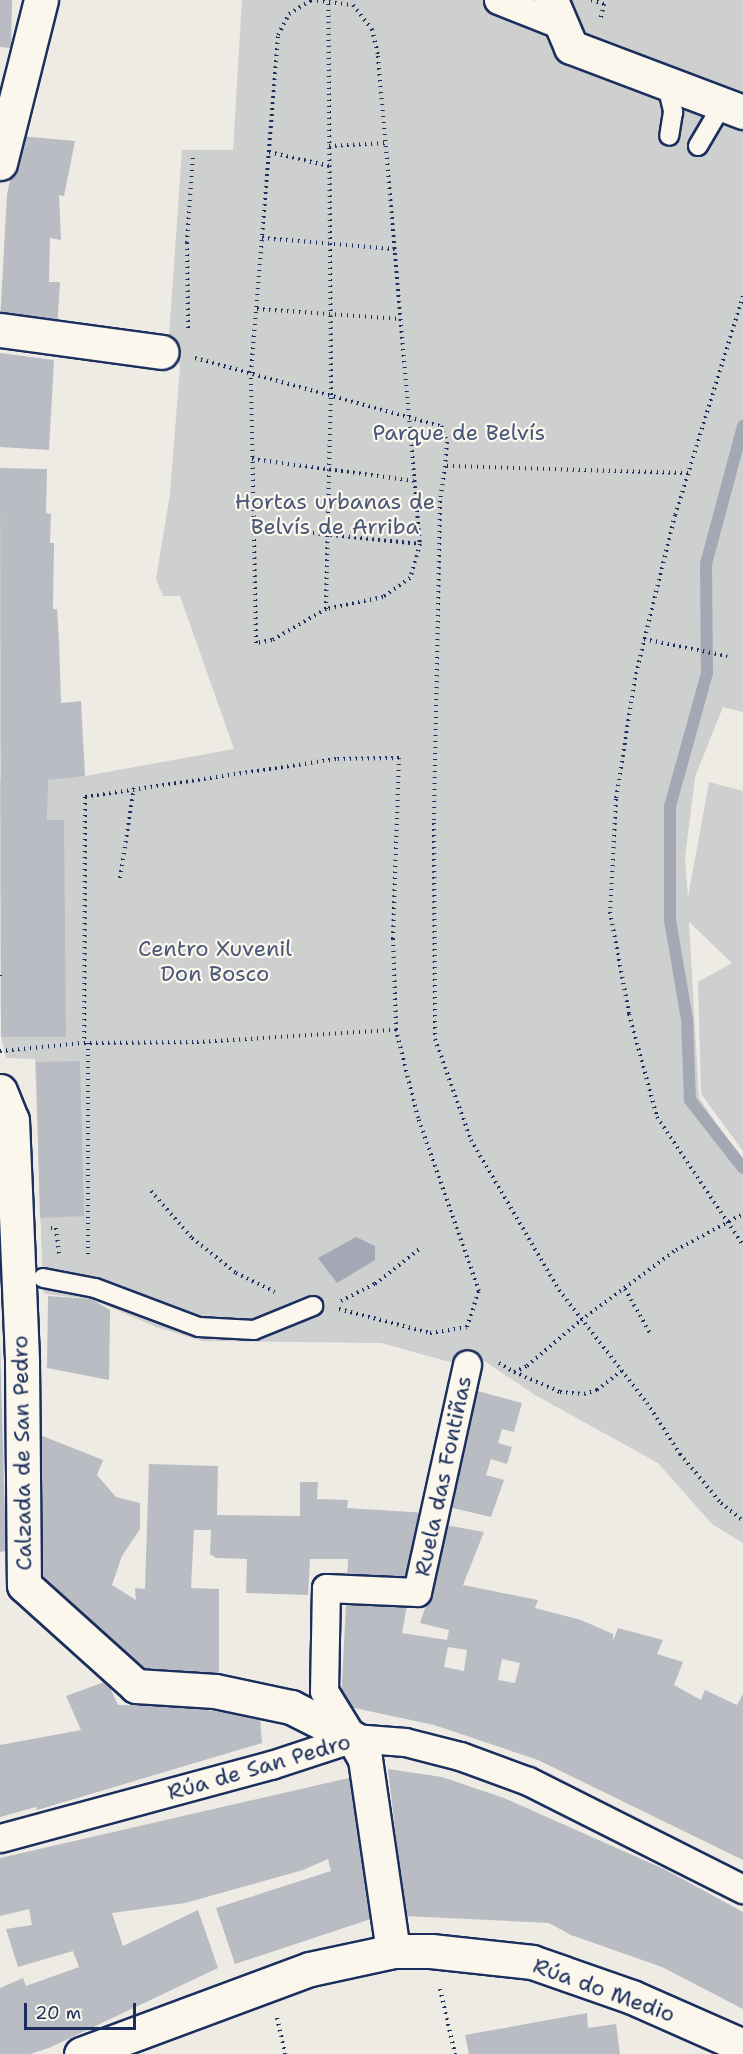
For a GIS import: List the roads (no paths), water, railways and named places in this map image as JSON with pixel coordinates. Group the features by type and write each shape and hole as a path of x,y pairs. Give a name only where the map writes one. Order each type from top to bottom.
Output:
{"street":[{"path":"0,164 4,129 41,0"},
{"path":"498,0 556,12 571,47 732,110"},
{"path":"0,330 175,353"},
{"name":"Calzada de San Pedro","path":"0,1091 12,1132 22,1362 24,1585 136,1686 215,1691 291,1707 328,1729 353,1738"},
{"name":"Ruela das Fontiñas","path":"353,1738 324,1691 326,1588 417,1592 467,1364"},
{"path":"353,1738 365,1759 393,1952"},
{"name":"Rúa de San Pedro","path":"0,1838 271,1765 353,1738 405,1742 460,1756 528,1781 743,1889"},
{"name":"Rúa do Medio","path":"81,2054 310,1969 393,1952 431,1951 532,1962 632,1997 743,2046"}],"lane":[{"path":"667,85 673,112 669,136"},
{"path":"698,146 732,110"},
{"path":"43,1278 95,1288 199,1328 254,1330 313,1306"}],"waterway":[{"path":"743,426 706,564 707,673 670,806 670,920 687,1019 690,1100 743,1168"}],"park label":[{"name":"Parque de Belvís","path":"459,433"},
{"name":"Hortas urbanas de Belvís de Arriba","path":"335,514"},
{"name":"Centro Xuvenil Don Bosco","path":"215,960"}]}
